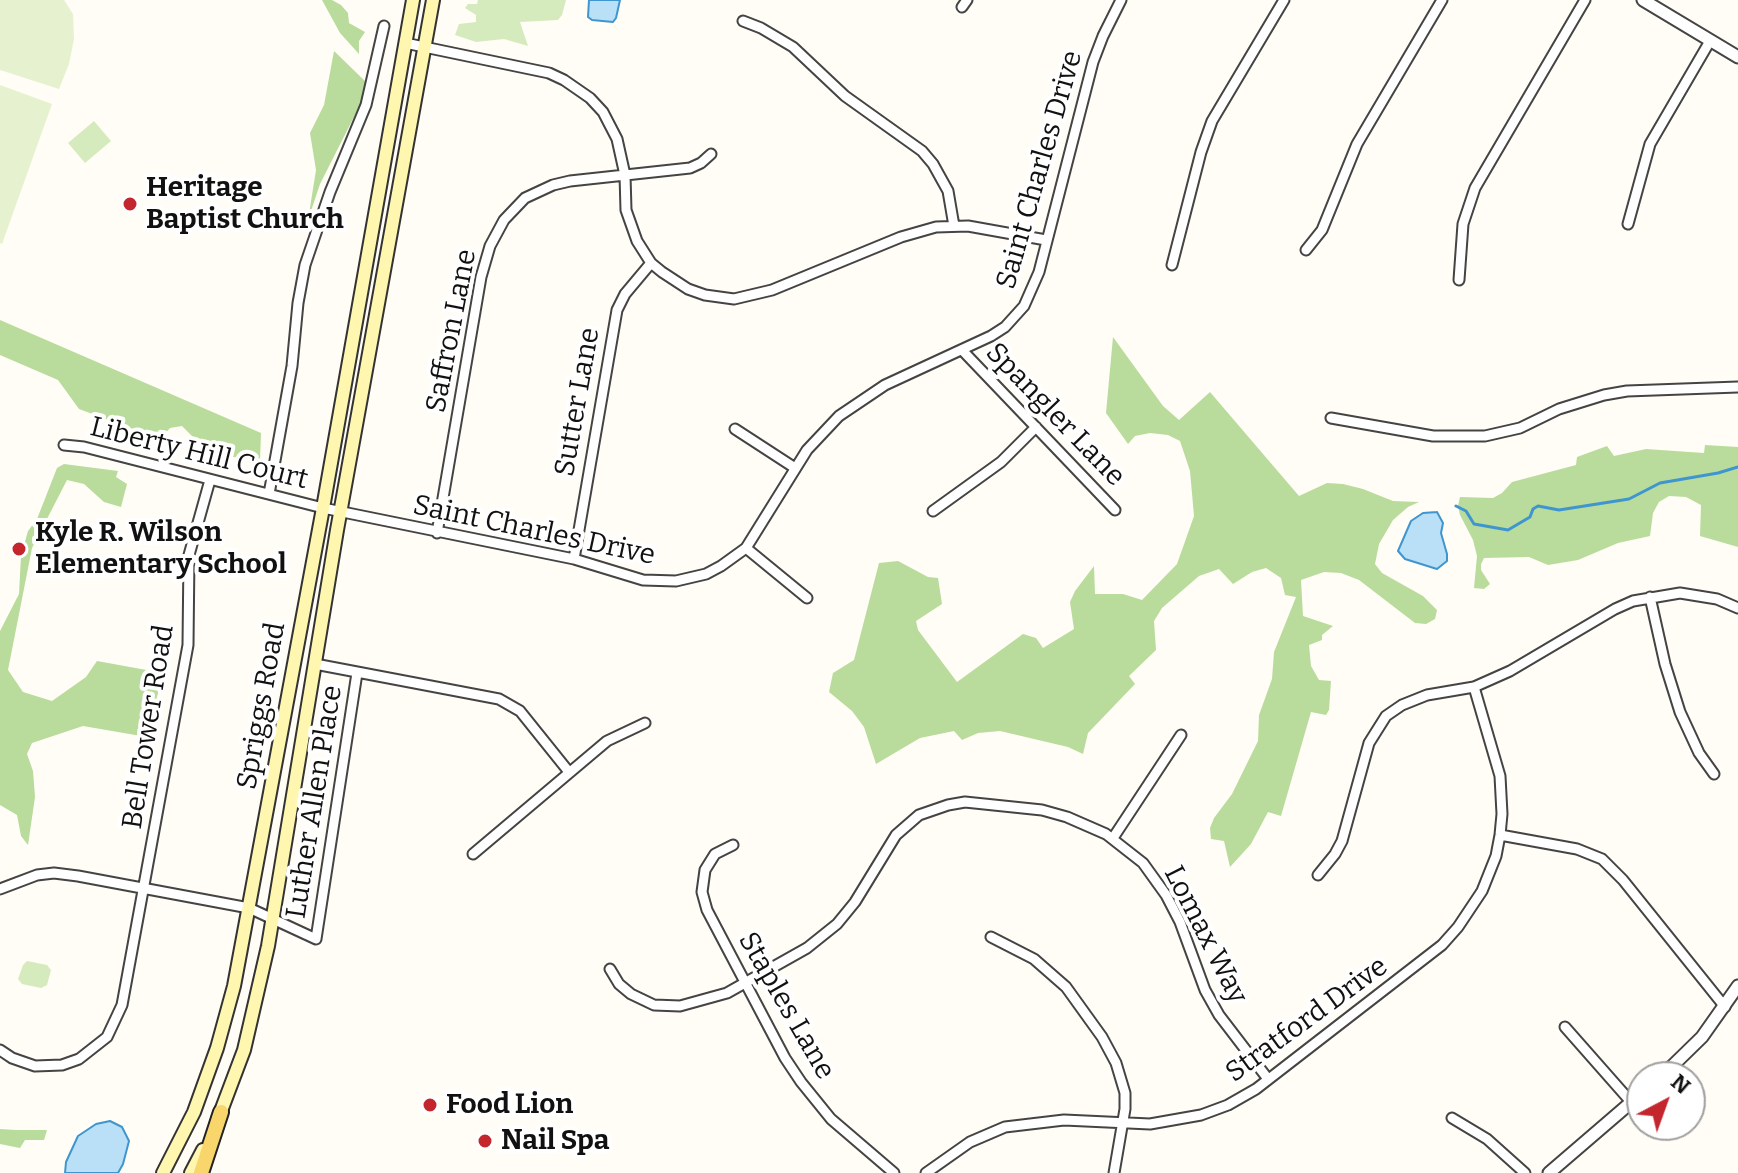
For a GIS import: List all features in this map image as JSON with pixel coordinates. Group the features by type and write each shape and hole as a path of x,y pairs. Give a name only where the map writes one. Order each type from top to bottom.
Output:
{"main road":[{"name":"Spriggs Road","path":"163,1173 194,1112 234,986 413,0"},
{"name":"Spriggs Road","path":"191,1173 221,1112 249,1032 272,919 433,0"},
{"path":"201,1173 221,1112"}],"street":[{"name":"Saint Charles Drive","path":"323,508 574,559 643,580 676,581 706,574 721,566 746,548 795,468 822,432 861,400 1005,327 1024,306 1035,283 1093,62 1121,0"},
{"path":"1172,265 1205,137 1284,0"},
{"path":"1306,250 1322,230 1348,161 1442,0"},
{"path":"1459,280 1463,224 1475,188 1585,0"},
{"path":"1643,0 1738,57"},
{"path":"743,21 779,37 793,47 845,96 922,151 948,191 954,226"},
{"path":"269,494 293,357 305,265 325,203 366,105 384,26"},
{"path":"1628,224 1650,144 1710,41"},
{"path":"405,43 537,70 564,80 590,98 610,123 622,156 626,210 651,263 672,281 705,295 734,299 772,290 919,231 954,226 1046,240"},
{"name":"Saffron Lane","path":"437,533 481,277 496,233 515,208 538,191 570,181 690,168 711,154"},
{"name":"Sutter Lane","path":"574,559 617,310 625,294 651,263"},
{"name":"Spangler Lane","path":"962,350 1115,510"},
{"path":"1331,418 1433,436 1485,436 1520,428 1559,409 1604,395 1627,391 1738,387"},
{"path":"933,511 1001,462 1036,427"},
{"path":"735,429 795,468"},
{"name":"Liberty Hill Court","path":"64,445 84,447 323,508"},
{"name":"Bell Tower Road","path":"0,1050 35,1066 62,1065 79,1059 107,1037 122,1005 187,654 190,625 189,555 210,480"},
{"path":"746,548 807,598"},
{"path":"1318,875 1342,841 1369,743 1376,728 1393,710 1414,699 1474,687 1510,671 1615,609 1650,597 1699,594 1738,608"},
{"path":"1650,597 1680,712 1699,753 1714,774"},
{"path":"315,664 499,699 520,711 569,772"},
{"name":"Luther Allen Place","path":"272,919 316,939 357,673"},
{"name":"Stratford Drive","path":"926,1173 970,1142 1005,1127 1054,1121 1150,1124 1201,1115 1243,1097 1442,945 1482,891 1496,856 1500,835 1500,776 1474,687"},
{"path":"473,854 618,734 645,723"},
{"path":"1113,838 1181,735"},
{"name":"Lomax Way","path":"610,969 619,984 642,1001 667,1007 704,1001 745,984 807,948 837,924 855,902 896,835 907,824 931,810 965,802 1042,810 1091,826 1113,838 1143,863 1166,895 1180,922 1205,990 1219,1015 1268,1079"},
{"path":"1500,835 1577,849 1602,859 1623,880 1725,1007"},
{"name":"Staples Lane","path":"733,845 715,854 705,870 702,892 707,910 785,1058 831,1119 894,1173"},
{"path":"0,889 37,875 54,873 249,908 272,919"},
{"path":"991,937 1034,959 1066,987 1116,1063 1125,1093 1124,1123 1114,1173"},
{"path":"1677,1061 1702,1037 1738,986"},
{"path":"1565,1027 1626,1096"},
{"path":"1549,1173 1626,1108"},
{"path":"1452,1118 1487,1139 1525,1173"}],"green space":[{"path":"0,0 64,0 73,14 74,39 59,89 0,70"},
{"path":"322,0 332,0 341,5 348,13 349,23 365,32 359,41 359,54 340,33"},
{"path":"478,0 566,0 558,20 520,22 528,46 504,39 476,42 455,35 459,24 476,22 476,15 465,8 468,4 477,4"},
{"path":"334,51 366,82 361,103 320,184 308,220 316,170 310,133 324,105"},
{"path":"0,85 52,104 2,244 0,243"},
{"path":"94,121 111,141 85,163 68,143"},
{"path":"0,320 261,433 260,461 227,456 200,444 182,426 170,428 160,439 79,409 58,380 0,355"},
{"path":"1113,337 1163,406 1179,420 1210,392 1299,496 1327,483 1363,489 1393,501 1419,502 1393,520 1379,544 1375,564 1382,573 1423,596 1437,610 1435,619 1426,624 1415,623 1359,580 1341,573 1324,572 1301,580 1303,616 1333,626 1322,635 1322,640 1309,645 1311,666 1319,680 1331,681 1329,710 1326,715 1311,712 1281,816 1268,812 1251,844 1230,867 1224,841 1211,839 1210,828 1232,794 1258,741 1259,715 1272,679 1274,652 1296,597 1285,595 1281,578 1266,568 1252,572 1233,584 1219,569 1199,576 1162,608 1154,621 1156,650 1129,676 1135,684 1088,733 1083,754 1068,747 1000,731 978,733 962,740 954,731 920,738 876,764 864,727 852,711 829,692 833,673 854,660 879,563 898,561 928,577 938,578 942,604 916,621 918,630 957,682 1023,634 1036,638 1043,648 1074,629 1070,602 1094,566 1095,594 1123,594 1142,600 1177,564 1194,516 1190,471 1180,441 1168,435 1150,433 1135,436 1128,444 1106,413"},
{"path":"1705,445 1738,447 1738,547 1700,536 1701,505 1686,497 1669,496 1659,502 1653,513 1650,536 1618,543 1578,560 1548,565 1529,557 1484,558 1481,570 1490,584 1484,589 1474,588 1477,556 1473,540 1460,515 1460,497 1493,498 1512,482 1576,465 1577,457 1607,446 1614,456 1646,449 1704,453"},
{"path":"64,464 118,471 116,477 127,484 121,507 104,502 84,484 67,480 32,548 8,670 23,692 52,701 86,677 97,661 163,673 147,737 83,726 32,743 27,754 33,771 35,797 28,845 21,836 17,815 0,805 0,631 19,594 21,556 28,531 37,519 57,468"},
{"path":"27,961 47,965 51,970 47,985 41,988 22,984 18,979"},
{"path":"0,1129 47,1130 44,1140 25,1140 20,1148 0,1144"}],"water":[{"path":"589,0 620,0 613,22 588,17"},
{"path":"1437,512 1443,523 1441,533 1447,561 1437,569 1405,559 1398,551 1411,521 1423,513"},
{"path":"110,1121 122,1127 129,1141 118,1173 65,1173 66,1162 78,1136 96,1124"}],"waterway":[{"path":"1456,506 1466,511 1474,524 1508,530 1530,517 1538,506 1559,510 1629,499 1660,483 1738,467"}],"place":[{"name":"Heritage Baptist Church","path":"130,204"},
{"name":"Kyle R. Wilson Elementary School","path":"19,549"},
{"name":"Food Lion","path":"430,1105"},
{"name":"Nail Spa","path":"485,1141"}]}
